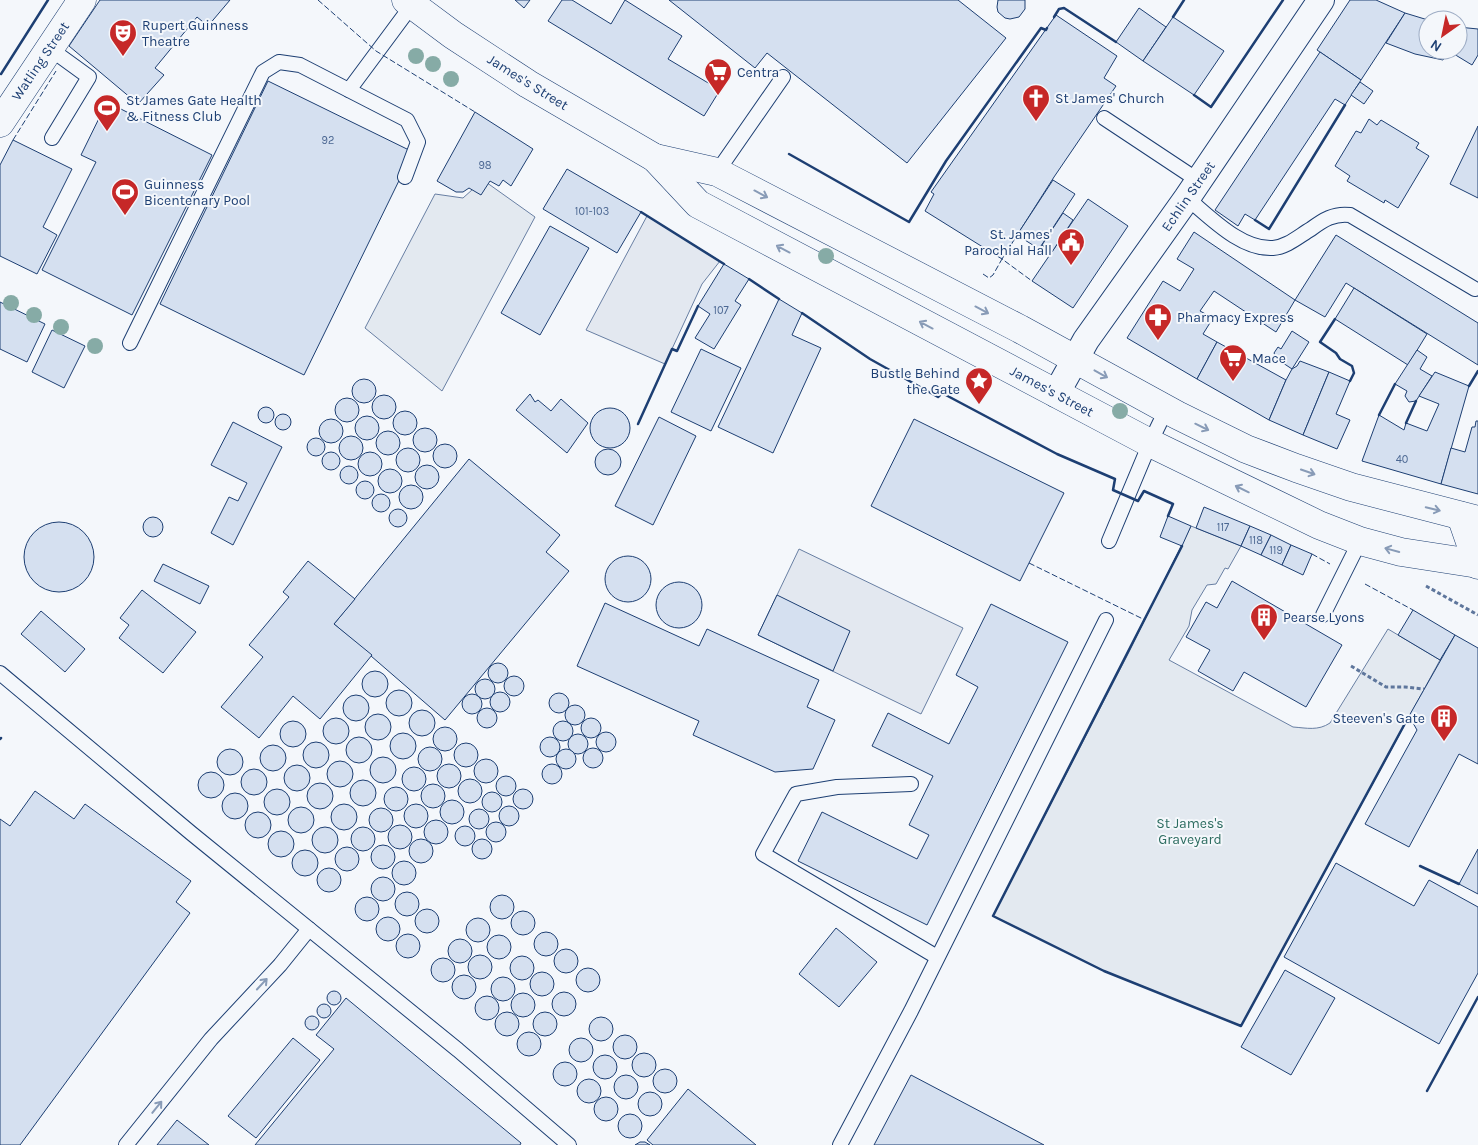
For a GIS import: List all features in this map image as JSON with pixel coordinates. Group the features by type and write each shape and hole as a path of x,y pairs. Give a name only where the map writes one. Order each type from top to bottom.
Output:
{"main road":[{"name":"Watling Street","path":"0,123 82,0"},
{"name":"James's Street","path":"409,2 453,35 528,84 655,158 698,204 1056,394 1150,443 1319,526 1360,541 1401,552 1478,564 1469,518 1351,487 1246,449 1166,410 1074,359 717,172 655,158"}],"street":[{"name":"Echlin Street","path":"1056,394 1074,359 1092,332 1193,190 1321,0"}],"lane":[{"path":"349,90 409,2"},
{"path":"49,48 89,76 52,138"},
{"path":"130,343 263,72 279,62 300,66 407,120 418,142 405,177"},
{"path":"717,172 783,76"},
{"path":"1104,118 1193,190 1238,239 1256,246 1273,248 1289,243 1324,220 1339,214 1350,215 1475,289"},
{"path":"1110,541 1150,443 1166,410"},
{"path":"1322,615 1360,541"},
{"path":"840,1145 911,1011 1106,620"},
{"path":"0,673 191,834 458,1050 569,1145"},
{"path":"910,784 837,787 796,794 763,854 937,957"},
{"path":"126,1145 212,1039 280,965 309,929"}],"path":[{"path":"1351,666 1386,687 1404,686 1424,689"}],"green space":[{"path":"483,180 535,217 442,391 365,328 435,194 463,198"},
{"name":"St James's Graveyard","path":"1191,526 1241,546 1228,569 1225,568 1216,584 1207,585 1192,610 1189,626 1169,660 1293,727 1317,728 1330,723 1388,629 1440,660 1241,1026 1104,971 993,916 1128,654"}],"shaded area":[{"path":"647,216 720,261 702,284 665,364 586,330"},
{"path":"799,549 963,628 921,714 758,635"}],"building":[{"name":"Rupert Guinness Theatre","path":"100,0 230,0 208,26 197,17 155,68 164,75 138,104 69,46"},
{"path":"515,0 530,0 524,8"},
{"path":"562,0 572,0 611,24 625,0 682,36 668,59 720,90 704,116 548,21"},
{"path":"669,0 958,0 1006,38 907,163 767,53 755,68"},
{"path":"998,0 1025,0 1025,9 1019,17 1005,18 998,12"},
{"path":"1350,0 1376,0 1405,13 1361,80 1317,50"},
{"path":"1139,8 1166,27 1143,61 1116,42"},
{"path":"1405,13 1418,17 1418,55 1386,43"},
{"name":"St James' Church","path":"1056,15 1117,56 1104,78 1116,86 1054,177 1002,259 925,211 934,194 931,192"},
{"path":"1173,17 1224,51 1194,95 1143,61"},
{"path":"1468,28 1478,29 1478,55 1472,65 1464,60 1468,60"},
{"path":"1320,52 1361,80 1345,105 1335,99 1255,220 1245,214 1238,226 1215,210"},
{"path":"268,81 413,152 304,375 160,304"},
{"path":"1360,82 1373,91 1364,104 1351,95"},
{"name":"Guinness Bicentenary Pool","path":"107,102 212,155 132,315 42,270 96,162 81,155"},
{"path":"475,112 533,149 511,186 503,180 499,186 490,181 481,195 469,188 463,192 456,192 437,181"},
{"path":"1369,119 1377,125 1381,120 1419,143 1416,148 1429,156 1398,208 1385,200 1384,203 1347,181 1350,176 1335,166 1356,131 1361,133"},
{"path":"1478,126 1478,198 1450,184"},
{"path":"13,140 72,169 43,227 57,235 37,274 0,256 0,165"},
{"path":"567,169 641,212 617,253 543,209"},
{"path":"1053,180 1075,194 1039,249 1017,235"},
{"name":"St. James' Parochial Hall","path":"1088,199 1128,226 1073,308 1032,281"},
{"path":"1063,213 1073,220 1052,252 1042,245"},
{"path":"550,226 589,248 540,335 501,313"},
{"path":"1194,232 1295,300 1276,332 1214,291 1200,311 1213,318 1203,334 1217,342 1197,379 1127,338 1163,281 1180,291 1194,269 1177,259"},
{"path":"1336,235 1478,323 1478,365 1346,283 1325,317 1295,300"},
{"path":"724,264 749,279 735,301 741,305 714,349 695,338 710,314 698,306"},
{"path":"1354,288 1427,334 1408,365 1335,319"},
{"path":"779,299 802,313 792,335 821,348 773,453 718,427"},
{"path":"0,302 45,324 27,362 0,349"},
{"path":"52,330 85,346 64,388 32,372"},
{"path":"1292,331 1309,342 1292,369 1277,359 1274,353 1278,347 1281,349"},
{"path":"1217,342 1286,380 1269,420 1197,379"},
{"path":"701,349 741,368 711,431 671,412"},
{"path":"1417,350 1427,357 1420,369 1432,376 1416,401 1409,402 1405,396 1407,391 1395,384"},
{"path":"1300,361 1329,372 1303,435 1269,420 1286,380 1292,369"},
{"path":"1329,372 1350,381 1336,414 1350,420 1337,449 1303,435"},
{"path":"1435,372 1469,386 1441,484 1362,461 1379,415 1404,430 1406,423 1427,431 1439,404 1419,396"},
{"path":"364,379 369,380 375,386 375,396 369,402 364,403 359,402 353,396 352,391 353,386 359,380"},
{"path":"530,394 535,402 538,400 551,411 561,399 588,423 567,453 516,410"},
{"path":"384,395 389,396 395,402 395,412 389,418 384,419 379,418 373,412 372,407 373,402 379,396"},
{"path":"347,398 352,399 358,405 358,415 352,421 347,422 342,421 336,415 335,410 336,405 342,399"},
{"path":"263,407 269,407 274,412 272,421 263,423 258,418 258,412"},
{"path":"606,408 614,408 621,411 627,417 630,428 627,439 621,445 614,448 606,448 599,445 593,439 590,432 590,424 593,417 599,411"},
{"path":"405,411 410,412 416,418 416,428 410,434 405,435 400,434 394,428 393,423 394,418 400,412"},
{"path":"280,414 286,414 291,419 289,428 280,430 275,425 275,419"},
{"path":"367,416 372,417 378,423 378,433 372,439 367,440 362,439 356,433 355,428 356,423 362,417"},
{"path":"659,417 696,436 653,525 615,506"},
{"path":"331,419 336,420 342,426 342,436 336,442 331,443 326,442 320,436 319,431 320,426 326,420"},
{"path":"914,419 1064,493 1020,581 871,506"},
{"path":"1476,421 1478,421 1478,494 1441,484 1451,448 1465,452 1472,427 1475,427"},
{"path":"233,422 282,447 233,545 211,533 229,497 238,501 247,483 211,465"},
{"path":"425,428 434,431 437,440 434,449 425,452 416,449 413,440 416,431"},
{"path":"388,431 393,432 399,438 399,448 393,454 388,455 383,454 377,448 376,443 377,438 383,432"},
{"path":"351,436 356,437 362,443 362,453 356,459 351,460 346,459 340,453 339,448 340,443 346,437"},
{"path":"312,438 320,438 325,443 323,454 312,456 307,451 307,443"},
{"path":"445,444 454,447 457,456 454,465 445,468 436,465 433,456 436,447"},
{"path":"408,448 417,451 420,460 417,469 408,472 399,469 396,460 399,451"},
{"path":"608,449 617,453 621,462 617,471 608,475 599,471 595,462 599,453"},
{"path":"327,452 335,452 340,457 338,468 327,470 322,465 322,457"},
{"path":"370,452 375,453 381,459 381,469 375,475 370,476 365,475 359,469 358,464 359,459 365,453"},
{"path":"469,459 560,535 546,552 569,571 445,720 334,624"},
{"path":"427,465 432,466 438,472 438,482 432,488 427,489 422,488 416,482 415,477 416,472 422,466"},
{"path":"345,466 353,466 358,471 356,482 345,484 340,479 340,471"},
{"path":"390,469 399,472 402,481 399,490 390,493 381,490 378,481 381,472"},
{"path":"361,481 369,481 374,486 372,497 361,499 356,494 356,486"},
{"path":"411,485 416,486 422,492 422,502 416,508 411,509 406,508 400,502 399,497 400,492 406,486"},
{"path":"377,494 385,494 390,499 388,510 377,512 372,507 372,499"},
{"path":"1204,507 1250,526 1241,546 1196,528"},
{"path":"394,509 402,509 407,514 405,525 394,527 389,522 389,514"},
{"path":"1168,516 1191,526 1182,546 1160,537"},
{"path":"153,517 160,520 163,527 160,534 153,537 146,534 143,527 146,520"},
{"path":"59,522 78,528 88,538 94,557 88,576 78,586 59,592 40,586 30,576 24,557 30,538 40,528"},
{"path":"1250,526 1271,535 1261,555 1241,546"},
{"path":"1271,535 1291,545 1282,565 1261,555"},
{"path":"1291,545 1312,554 1303,575 1282,565"},
{"path":"624,556 632,556 641,560 647,566 651,579 647,592 641,598 632,602 624,602 615,598 609,592 605,583 605,575 609,566 615,560"},
{"path":"308,561 355,599 334,624 372,655 320,719 293,696 259,738 221,707 263,657 249,645 289,597 283,592"},
{"path":"163,564 209,586 200,604 154,581"},
{"name":"Pearse Lyons","path":"1232,581 1342,645 1306,707 1244,672 1233,691 1198,671 1210,650 1186,637 1206,602 1217,608"},
{"path":"679,582 692,586 698,592 702,605 698,618 692,624 679,628 666,624 660,618 656,605 660,592 666,586"},
{"path":"142,590 196,632 163,673 119,638 129,625 120,618"},
{"path":"777,595 850,631 833,671 758,635"},
{"path":"605,603 699,646 707,629 819,680 807,707 835,720 813,769 775,772 693,735 699,721 577,666"},
{"path":"991,604 1068,642 927,925 798,861 822,812 917,859 929,835 909,825 933,776 872,746 888,713 949,744 978,687 956,675"},
{"name":"Pearse Lyons","path":"1413,610 1455,635 1440,660 1398,635"},
{"path":"41,611 85,649 65,672 21,634"},
{"name":"Steeven's Gate","path":"1455,635 1478,648 1478,764 1459,754 1409,847 1365,824 1417,730 1409,716"},
{"path":"498,663 505,666 508,673 505,680 498,683 491,680 488,673 491,666"},
{"path":"375,671 385,674 388,684 385,694 375,697 365,694 362,684 365,674"},
{"path":"514,676 521,679 524,686 521,693 514,696 507,693 504,686 507,679"},
{"path":"485,679 492,682 495,689 492,696 485,699 478,696 475,689 478,682"},
{"path":"399,690 409,693 412,703 409,713 399,716 389,713 386,703 389,693"},
{"path":"500,692 507,695 510,702 507,709 500,712 493,709 490,702 493,695"},
{"path":"559,693 566,696 569,703 566,710 559,713 552,710 549,703 552,696"},
{"path":"472,694 479,697 482,704 479,711 472,714 465,711 462,704 465,697"},
{"path":"356,695 365,699 369,708 365,717 356,721 347,717 343,708 347,699"},
{"path":"575,705 582,708 585,715 582,722 575,725 568,722 565,715 568,708"},
{"path":"487,708 494,711 497,718 494,725 487,728 480,725 477,718 480,711"},
{"path":"422,710 432,713 435,723 432,733 422,736 412,733 409,723 412,713"},
{"path":"378,714 387,718 391,727 387,736 378,740 369,736 365,727 369,718"},
{"path":"336,718 346,721 349,731 346,741 336,744 326,741 323,731 326,721"},
{"path":"591,718 598,721 601,728 598,735 591,738 584,735 581,728 584,721"},
{"path":"293,721 302,725 306,734 302,743 293,747 284,743 280,734 284,725"},
{"path":"563,721 570,724 573,731 570,738 563,741 556,738 553,731 556,724"},
{"path":"445,727 454,730 457,739 454,748 445,751 436,748 433,739 436,730"},
{"path":"606,732 613,735 616,742 613,749 606,752 599,749 596,742 599,735"},
{"path":"403,733 413,736 416,746 413,756 403,759 393,756 390,746 393,736"},
{"path":"578,734 585,737 588,744 585,751 578,754 571,751 568,744 571,737"},
{"path":"359,737 369,740 372,750 369,760 359,763 349,760 346,750 349,740"},
{"path":"550,737 557,740 560,747 557,754 550,757 543,754 540,747 543,740"},
{"path":"316,742 325,746 329,755 325,764 316,768 307,764 303,755 307,746"},
{"path":"466,743 475,746 478,755 475,764 466,767 457,764 454,755 457,746"},
{"path":"273,745 282,749 286,758 282,767 273,771 264,767 260,758 264,749"},
{"path":"430,747 439,750 442,759 439,768 430,771 421,768 418,759 421,750"},
{"path":"593,748 600,751 603,758 600,765 593,768 586,765 583,758 586,751"},
{"path":"230,749 239,753 243,762 239,771 230,775 221,771 217,762 221,753"},
{"path":"566,749 573,752 576,759 573,766 566,769 559,766 556,759 559,752"},
{"path":"383,757 392,761 396,770 392,779 383,783 374,779 370,770 374,761"},
{"path":"486,759 495,762 498,771 495,780 486,783 477,780 474,771 477,762"},
{"path":"340,761 350,764 353,774 350,784 340,787 330,784 327,774 330,764"},
{"path":"449,764 458,767 461,776 458,785 449,788 440,785 437,776 440,767"},
{"path":"552,764 559,767 562,774 559,781 552,784 545,781 542,774 545,767"},
{"path":"297,765 307,768 310,778 307,788 297,791 287,788 284,778 287,768"},
{"path":"414,767 423,770 426,779 423,788 414,791 405,788 402,779 405,770"},
{"path":"254,769 263,773 267,782 263,791 254,795 245,791 241,782 245,773"},
{"path":"211,772 220,776 224,785 220,794 211,798 202,794 198,785 202,776"},
{"path":"506,776 513,779 516,786 513,793 506,796 499,793 496,786 499,779"},
{"path":"470,779 479,782 482,791 479,800 470,803 461,800 458,791 461,782"},
{"path":"363,780 372,784 376,793 372,802 363,806 354,802 350,793 354,784"},
{"path":"320,783 330,786 333,796 330,806 320,809 310,806 307,796 310,786"},
{"path":"433,784 442,787 445,796 442,805 433,808 424,805 421,796 424,787"},
{"path":"396,787 405,790 408,799 405,808 396,811 387,808 384,799 387,790"},
{"path":"277,789 286,793 290,802 286,811 277,815 268,811 264,802 268,793"},
{"path":"523,789 530,792 533,799 530,806 523,809 516,806 513,799 516,792"},
{"path":"35,791 74,819 85,804 191,881 176,902 190,913 20,1145 0,1145 0,819 10,826"},
{"path":"492,792 499,795 502,802 499,809 492,812 485,809 482,802 485,795"},
{"path":"235,793 245,796 248,806 245,816 235,819 225,816 222,806 225,796"},
{"path":"452,800 461,803 464,812 461,821 452,824 443,821 440,812 443,803"},
{"path":"344,804 354,807 357,817 354,827 344,830 334,827 331,817 334,807"},
{"path":"416,804 425,807 428,816 425,825 416,828 407,825 404,816 407,807"},
{"path":"509,806 516,809 519,816 516,823 509,826 502,823 499,816 502,809"},
{"path":"301,807 310,811 314,820 310,829 301,833 292,829 288,820 292,811"},
{"path":"381,808 390,811 393,820 390,829 381,832 372,829 369,820 372,811"},
{"path":"479,809 486,812 489,819 486,826 479,829 472,826 469,819 472,812"},
{"path":"258,812 268,815 271,825 268,835 258,838 248,835 245,825 248,815"},
{"path":"436,820 445,823 448,832 445,841 436,844 427,841 424,832 427,823"},
{"path":"496,822 503,825 506,832 503,839 496,842 489,839 486,832 489,825"},
{"path":"400,825 409,828 412,837 409,846 400,849 391,846 388,837 391,828"},
{"path":"465,826 472,829 475,836 472,843 465,846 458,843 455,836 458,829"},
{"path":"325,827 334,831 338,840 334,849 325,853 316,849 312,840 316,831"},
{"path":"363,827 372,830 375,839 372,848 363,851 354,848 351,839 354,830"},
{"path":"281,831 290,835 294,844 290,853 281,857 272,853 268,844 272,835"},
{"path":"421,839 430,842 433,851 430,860 421,863 412,860 409,851 412,842"},
{"path":"482,839 489,842 492,849 489,856 482,859 475,856 472,849 475,842"},
{"path":"383,845 392,848 395,857 392,866 383,869 374,866 371,857 374,848"},
{"path":"347,847 356,850 359,859 356,868 347,871 338,868 335,859 338,850"},
{"path":"1478,849 1478,894 1459,884"},
{"path":"305,850 314,854 318,863 314,872 305,876 296,872 292,863 296,854"},
{"path":"404,861 413,864 416,873 413,882 404,885 395,882 392,873 395,864"},
{"path":"1336,863 1414,906 1429,880 1478,907 1478,973 1439,1044 1284,957"},
{"path":"329,868 338,871 341,880 338,889 329,892 320,889 317,880 320,871"},
{"path":"383,877 392,880 395,889 392,898 383,901 374,898 371,889 374,880"},
{"path":"407,892 416,895 419,904 416,913 407,916 398,913 395,904 398,895"},
{"path":"502,895 511,898 514,907 511,916 502,919 493,916 490,907 493,898"},
{"path":"367,897 376,900 379,909 376,918 367,921 358,918 355,909 358,900"},
{"path":"427,909 436,912 439,921 436,930 427,933 418,930 415,921 418,912"},
{"path":"523,911 532,914 535,923 532,932 523,935 514,932 511,923 514,914"},
{"path":"388,917 397,920 400,929 397,938 388,941 379,938 376,929 379,920"},
{"path":"478,918 487,921 490,930 487,939 478,942 469,939 466,930 469,921"},
{"path":"836,928 877,962 839,1007 799,974"},
{"path":"546,932 555,935 558,944 555,953 546,956 537,953 534,944 537,935"},
{"path":"408,934 417,937 420,946 417,955 408,958 399,955 396,946 399,937"},
{"path":"499,935 508,938 511,947 508,956 499,959 490,956 487,947 490,938"},
{"path":"460,939 469,942 472,951 469,960 460,963 451,960 448,951 451,942"},
{"path":"566,949 575,952 578,961 575,970 566,973 557,970 554,961 557,952"},
{"path":"480,955 489,958 492,967 489,976 480,979 471,976 468,967 471,958"},
{"path":"522,956 531,959 534,968 531,977 522,980 513,977 510,968 513,959"},
{"path":"443,958 452,961 455,970 452,979 443,982 434,979 431,970 434,961"},
{"path":"588,968 597,971 600,980 597,989 588,992 579,989 576,980 579,971"},
{"path":"1285,970 1335,998 1291,1075 1241,1047"},
{"path":"542,972 551,975 554,984 551,993 542,996 533,993 530,984 533,975"},
{"path":"464,975 473,978 476,987 473,996 464,999 455,996 452,987 455,978"},
{"path":"503,977 512,980 515,989 512,998 503,1001 494,998 491,989 494,980"},
{"path":"334,991 339,993 341,998 339,1003 334,1005 329,1003 327,998 329,993"},
{"path":"564,992 573,995 576,1004 573,1013 564,1016 555,1013 552,1004 555,995"},
{"path":"523,993 532,996 535,1005 532,1014 523,1017 514,1014 511,1005 514,996"},
{"path":"487,996 496,999 499,1008 496,1017 487,1020 478,1017 475,1008 478,999"},
{"path":"346,998 521,1143 520,1145 255,1145 334,1049 316,1035"},
{"path":"324,1004 329,1006 331,1011 329,1016 324,1018 319,1016 317,1011 319,1006"},
{"path":"507,1012 516,1015 519,1024 516,1033 507,1036 498,1033 495,1024 498,1015"},
{"path":"545,1012 554,1015 557,1024 554,1033 545,1036 536,1033 533,1024 536,1015"},
{"path":"312,1016 317,1018 319,1023 317,1028 312,1030 307,1028 305,1023 307,1018"},
{"path":"601,1017 610,1020 613,1029 610,1038 601,1041 592,1038 589,1029 592,1020"},
{"path":"529,1032 538,1035 541,1044 538,1053 529,1056 520,1053 517,1044 520,1035"},
{"path":"625,1035 634,1038 637,1047 634,1056 625,1059 616,1056 613,1047 616,1038"},
{"path":"293,1038 320,1060 256,1138 228,1116"},
{"path":"581,1038 590,1041 593,1050 590,1059 581,1062 572,1059 569,1050 572,1041"},
{"path":"644,1053 653,1056 656,1065 653,1074 644,1077 635,1074 632,1065 635,1056"},
{"path":"605,1055 614,1058 617,1067 614,1076 605,1079 596,1076 593,1067 596,1058"},
{"path":"565,1062 574,1065 577,1074 574,1083 565,1086 556,1083 553,1074 556,1065"},
{"path":"665,1069 674,1072 677,1081 674,1090 665,1093 656,1090 653,1081 656,1072"},
{"path":"626,1075 635,1078 638,1087 635,1096 626,1099 617,1096 614,1087 617,1078"},
{"path":"911,1075 1044,1145 874,1145"},
{"path":"589,1079 598,1082 601,1091 598,1100 589,1103 580,1100 577,1091 580,1082"},
{"path":"688,1089 756,1145 653,1145 647,1140"},
{"path":"650,1092 659,1095 662,1104 659,1113 650,1116 641,1113 638,1104 641,1095"},
{"path":"606,1097 615,1100 618,1109 615,1118 606,1121 597,1118 594,1109 597,1100"},
{"path":"630,1114 639,1117 642,1126 639,1135 630,1138 621,1135 618,1126 621,1117"},
{"path":"177,1120 209,1145 157,1145"},
{"path":"645,1142 650,1145 635,1145"}],"fence":[{"path":"318,0 376,51 475,112"},
{"path":"13,140 56,71"},
{"path":"983,274 989,278 993,275 1002,259 1032,281"},
{"path":"1312,554 1330,564"},
{"path":"1029,563 1145,620"},
{"path":"1365,584 1413,610"}],"wall":[{"path":"1,74 48,0"},
{"path":"1173,17 1184,0"},
{"path":"1194,95 1211,107 1283,0"},
{"path":"1054,17 1059,9 1064,8 1116,42"},
{"path":"789,154 909,222 946,161 1041,28 1046,30 1047,28"},
{"path":"1255,220 1269,229 1345,105"},
{"path":"641,212 724,264"},
{"path":"749,279 779,299"},
{"path":"638,424 672,349 677,351 698,306"},
{"path":"802,313 870,359 938,397 942,393 1057,454 1115,479 1113,490 1138,501 1144,491 1173,504 1168,516"},
{"path":"1335,319 1320,342 1336,353 1340,359 1352,366 1354,373 1350,381"},
{"path":"1469,386 1478,371"},
{"path":"1379,415 1395,384"},
{"path":"1406,423 1416,401"},
{"path":"1182,546 993,916 1104,971 1241,1026 1409,716"},
{"path":"1420,866 1459,884"},
{"path":"1427,1091 1478,997"}],"place":[{"name":"Rupert Guinness Theatre","path":"123,57"},
{"name":"Centra","path":"718,96"},
{"name":"St James' Church","path":"1036,122"},
{"name":"St James Gate Health & Fitness Club","path":"107,132"},
{"name":"Guinness Bicentenary Pool","path":"125,216"},
{"name":"St. James' Parochial Hall","path":"1071,266"},
{"name":"Pharmacy Express","path":"1158,341"},
{"name":"Mace","path":"1233,382"},
{"name":"Bustle Behind the Gate","path":"979,405"},
{"name":"Pearse Lyons","path":"1264,641"},
{"name":"Steeven's Gate","path":"1444,742"}]}
